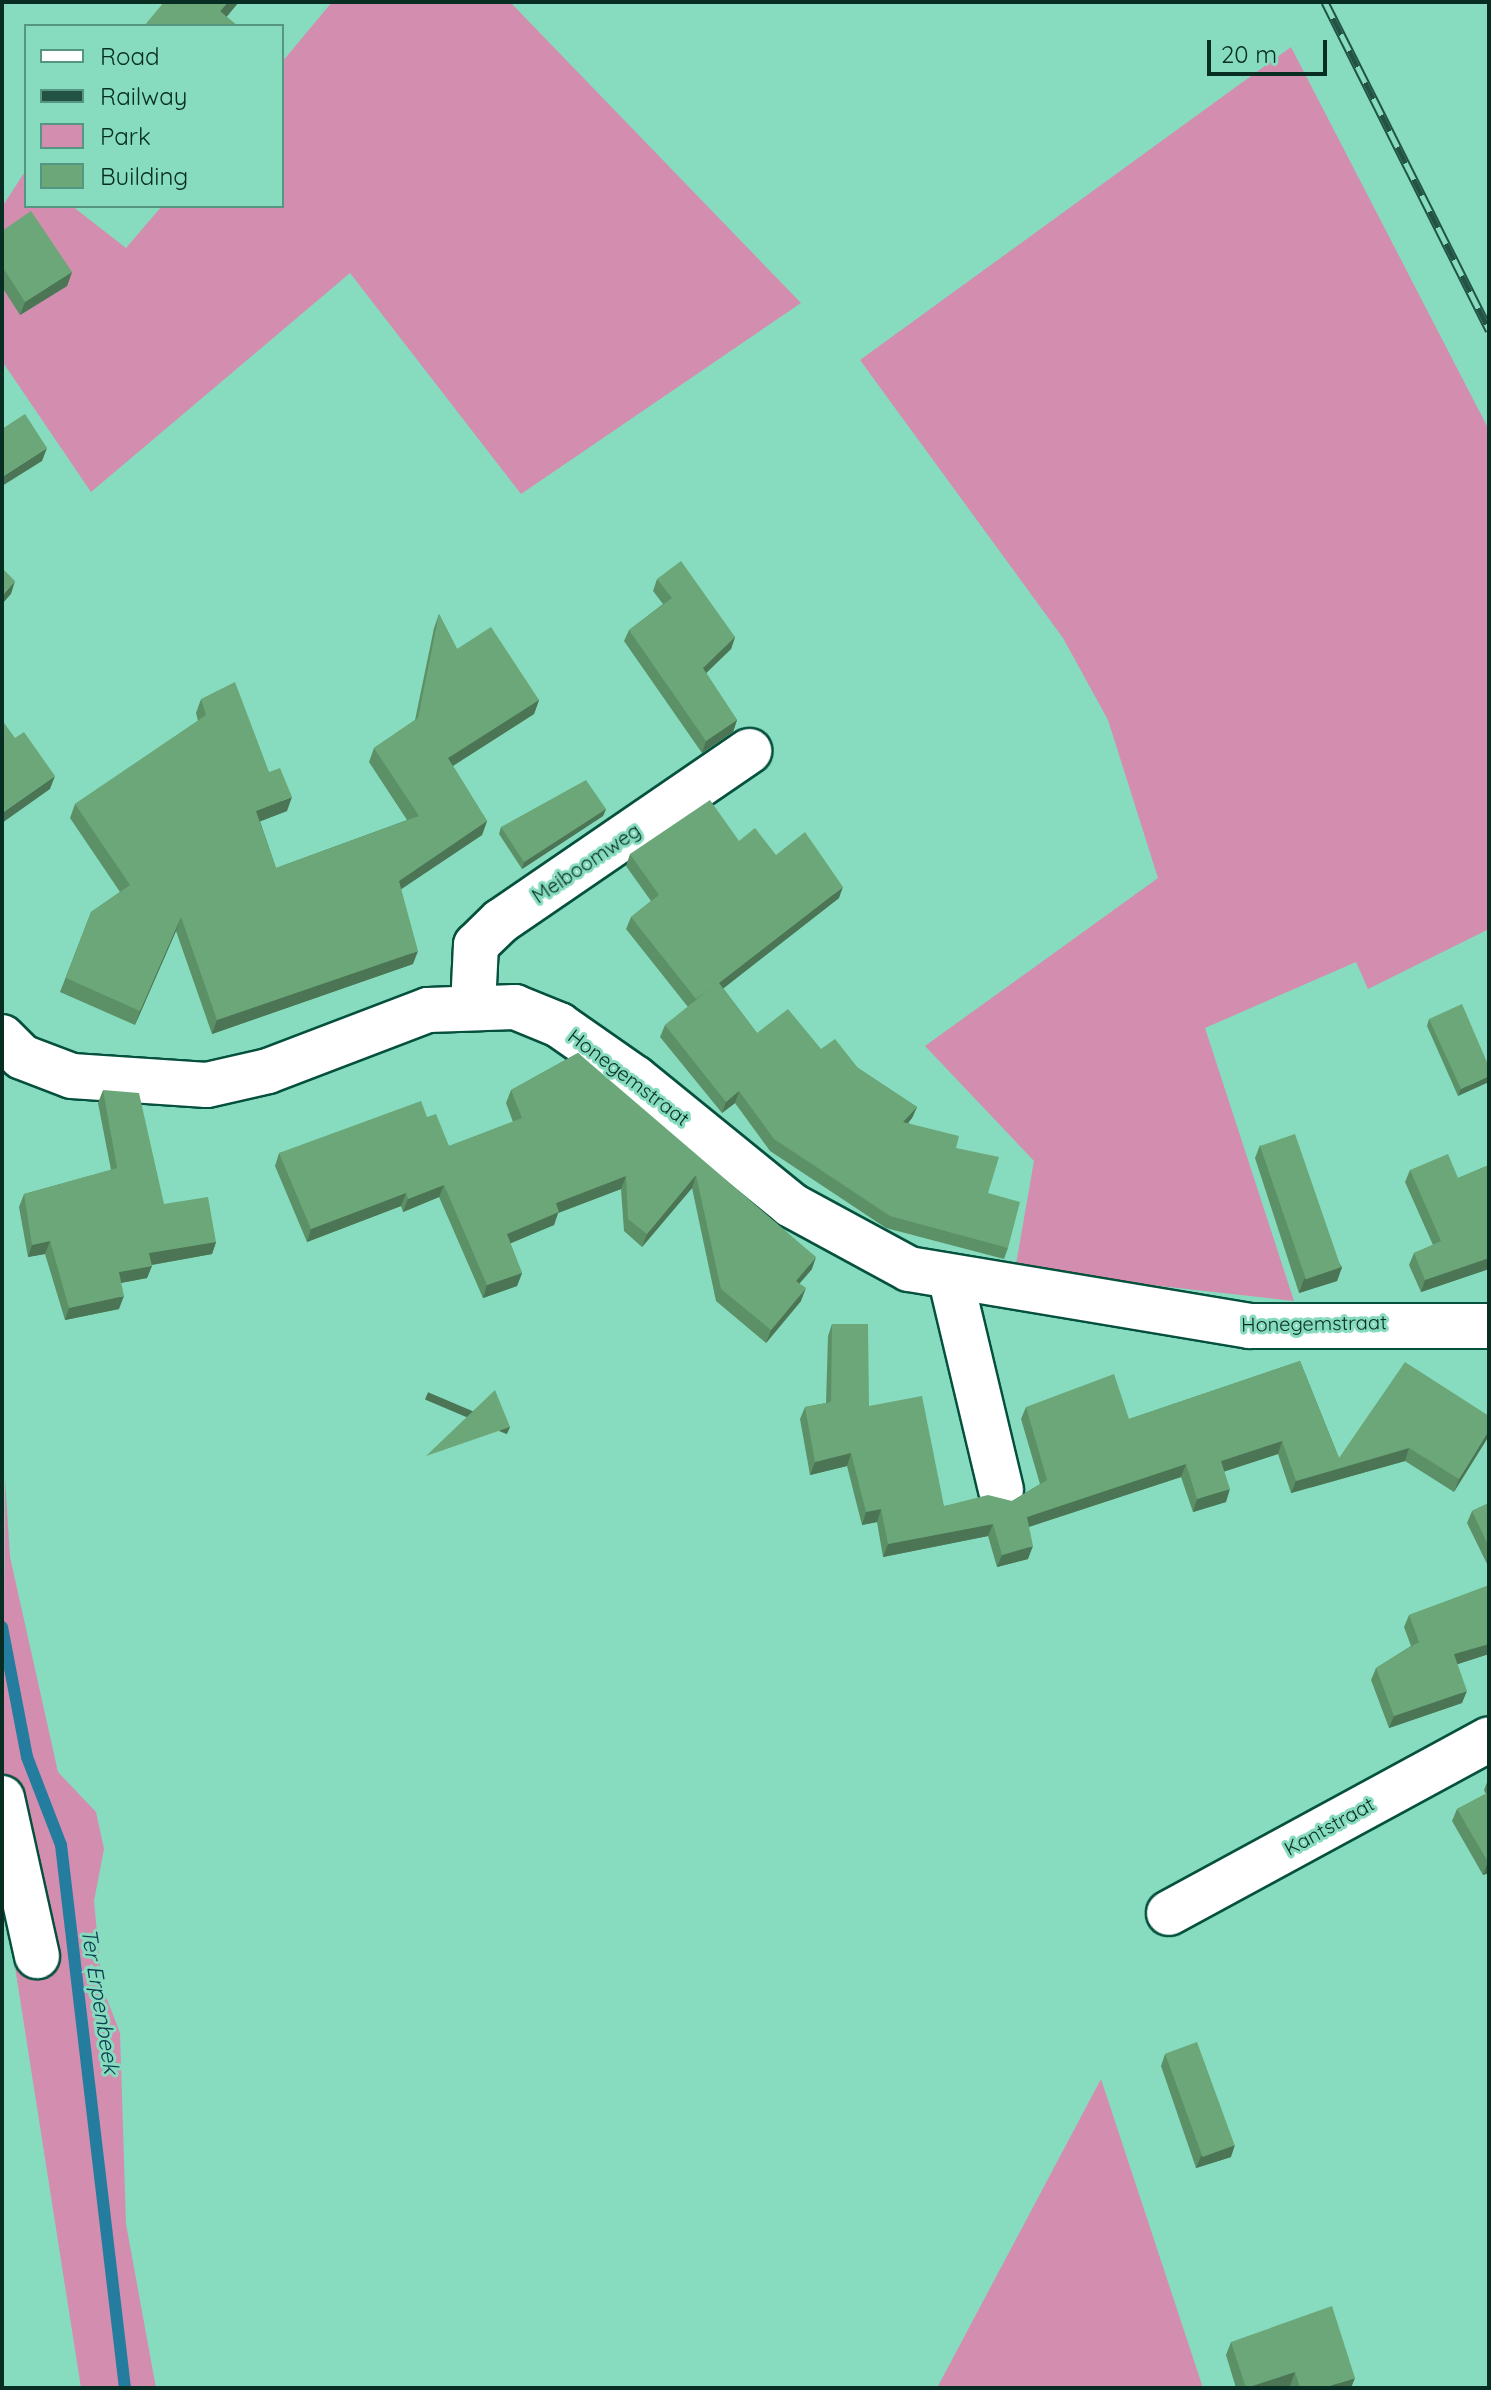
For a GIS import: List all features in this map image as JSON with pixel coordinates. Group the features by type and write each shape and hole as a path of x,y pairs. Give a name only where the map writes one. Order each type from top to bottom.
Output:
{"street":[{"name":"Meiboomweg","path":"473,1006 476,945 501,921 749,751"},
{"name":"Honegemstraat","path":"2,1037 22,1057 72,1076 207,1085 268,1071 428,1010 473,1006 515,1007 559,1025 791,1205 880,1258 951,1280 1249,1326 1489,1326"},
{"path":"951,1280 1001,1490"},
{"name":"Kantstraat","path":"1169,1913 1489,1739"},
{"path":"2,1798 37,1956"}],"green space":[{"path":"332,2 510,2 801,303 521,494 350,273 91,492 2,361 2,207 24,173 24,208 75,208 126,248 160,208 284,208 284,60"},
{"path":"1291,47 1489,430 1489,929 1368,989 1356,962 1205,1028 1294,1301 1015,1270 1034,1161 925,1046 1158,878 1108,720 1063,638 860,360"},
{"path":"5,1478 10,1557 58,1772 96,1812 104,1849 94,1901 102,1986 120,2033 126,2224 156,2388 81,2388 2,1884"},
{"path":"1101,2079 1203,2388 937,2388"}],"building":[{"path":"164,2 228,2 220,11 236,24 146,24"},
{"path":"31,211 72,272 25,302 2,266 2,231"},
{"path":"25,414 47,448 2,477 2,429"},
{"path":"681,561 735,637 703,668 737,720 706,741 629,630 672,598 657,579"},
{"path":"2,568 15,581 2,596"},
{"path":"439,614 457,649 491,627 539,700 448,758 487,821 399,881 418,951 217,1020 181,917 140,1011 66,978 91,912 130,885 75,804 206,715 201,699 235,682 269,772 280,768 292,797 256,811 276,868 419,816 374,748 418,718"},
{"path":"2,720 15,738 24,732 55,776 2,813"},
{"path":"586,780 606,809 524,862 501,827"},
{"path":"710,800 739,841 755,828 776,855 805,832 843,887 719,983 757,1033 788,1009 821,1049 835,1039 858,1068 917,1107 903,1122 959,1136 956,1148 999,1157 988,1193 1020,1202 1008,1248 890,1216 774,1139 739,1091 726,1102 665,1025 712,987 696,999 631,917 659,895 630,854"},
{"path":"1462,1004 1489,1067 1489,1076 1461,1089 1429,1019"},
{"path":"578,1053 816,1257 796,1281 806,1288 771,1330 721,1289 696,1175 647,1234 628,1219 626,1176 556,1203 559,1212 507,1234 522,1273 487,1285 444,1185 408,1199 406,1193 311,1229 279,1153 421,1101 427,1117 436,1114 449,1146 522,1118 511,1090"},
{"path":"103,1090 139,1093 164,1204 208,1197 216,1242 149,1253 152,1266 119,1272 124,1296 69,1308 50,1241 32,1245 24,1194 117,1168"},
{"path":"1295,1134 1341,1267 1306,1279 1260,1146"},
{"path":"1448,1154 1458,1178 1489,1165 1489,1258 1425,1280 1414,1253 1441,1241 1410,1170"},
{"path":"832,1324 868,1324 869,1406 922,1396 944,1506 988,1495 1012,1501 1047,1480 1026,1407 1114,1374 1129,1419 1300,1361 1339,1458 1405,1362 1489,1416 1489,1430 1459,1479 1409,1448 1296,1481 1282,1441 1221,1461 1230,1489 1197,1499 1186,1464 1027,1517 1033,1546 1002,1555 993,1524 888,1544 881,1509 866,1512 851,1453 815,1462 805,1407 831,1402"},
{"path":"495,1390 510,1427 426,1456"},
{"path":"1489,1503 1489,1547 1472,1511"},
{"path":"1489,1585 1489,1644 1454,1654 1467,1691 1394,1716 1376,1668 1419,1642 1409,1615"},
{"path":"1489,1792 1489,1862 1488,1862 1457,1809"},
{"path":"1197,2042 1235,2145 1203,2157 1165,2054"},
{"path":"1332,2306 1355,2378 1323,2388 1300,2388 1295,2372 1246,2388 1231,2342"}],"waterway":[{"name":"Ter Erpenbeek","path":"2,1627 27,1757 61,1845 125,2388"}],"railway":[{"path":"1325,2 1489,330"}]}
